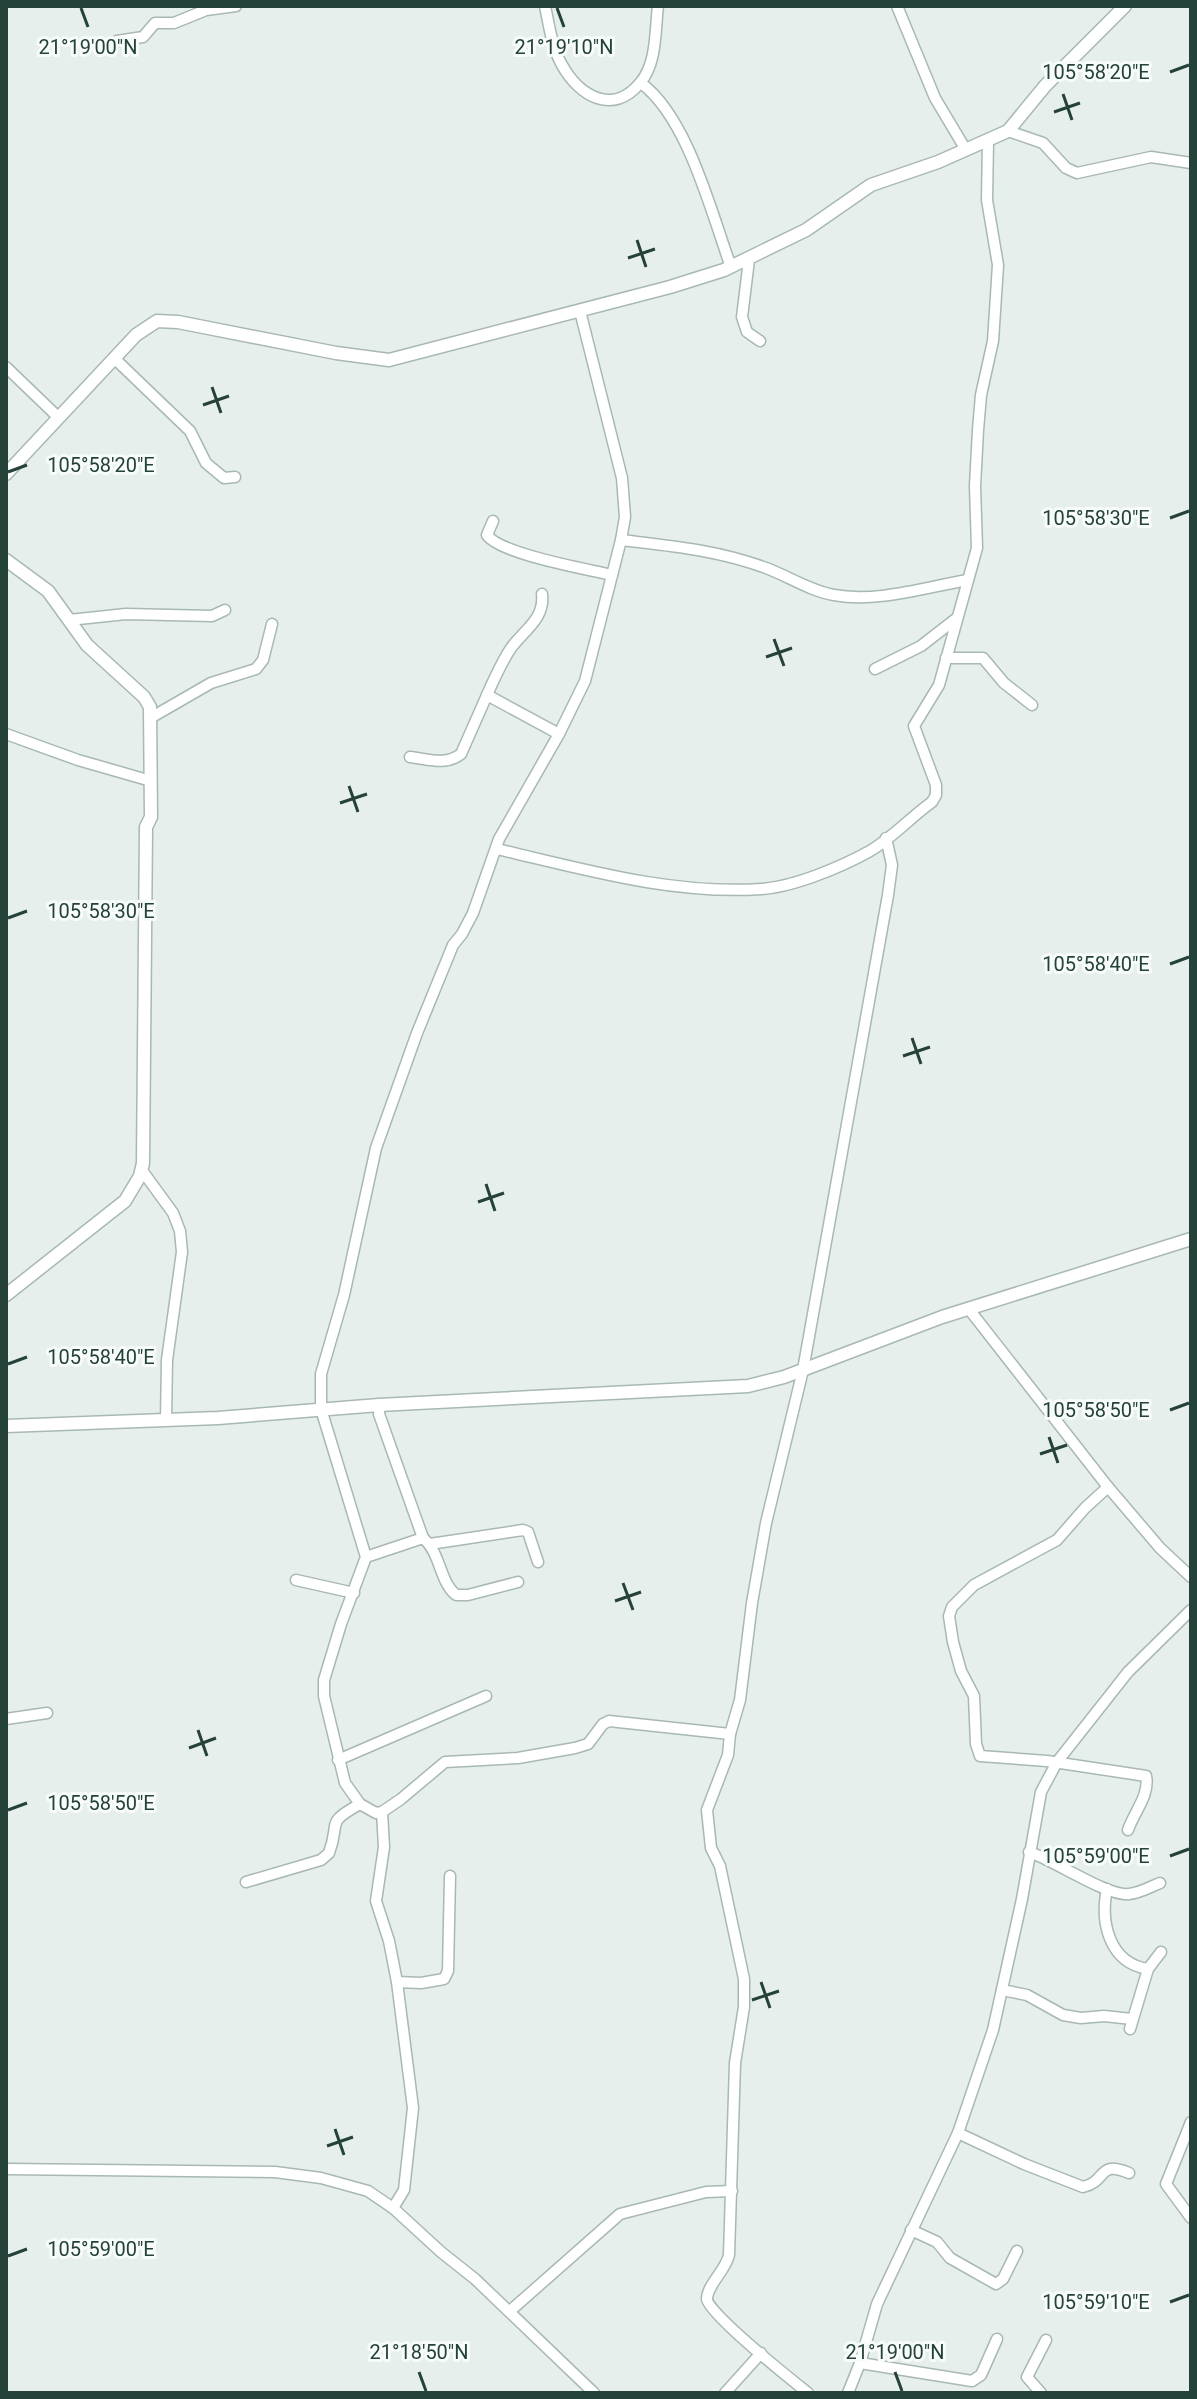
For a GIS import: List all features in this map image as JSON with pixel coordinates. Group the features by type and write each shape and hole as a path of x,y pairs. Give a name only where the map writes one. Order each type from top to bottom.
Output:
{"street":[{"path":"107,47 117,41 143,37 155,23 174,23 206,10 236,6"},
{"path":"545,6 561,64 575,84 601,101 613,102 641,83 650,60 658,6"},
{"path":"897,6 935,98 966,150"},
{"path":"6,474 136,335 157,321 199,325 336,353 389,360 670,287 749,260 806,230 871,185 1008,131 1045,86 1125,6"},
{"path":"641,83 662,102 677,128 731,267"},
{"path":"1008,131 1043,143 1066,168 1077,173 1151,157 1191,163"},
{"path":"497,849 626,878 680,886 761,889 830,870 868,852 932,802 936,785 914,726 939,685 977,548 979,530 975,486 978,430 981,395 993,341 998,265 987,200 988,141"},
{"path":"749,260 742,317 747,332 760,341"},
{"path":"580,311 622,478 625,517 621,540 585,681 559,734 499,839 473,913 453,945 417,1033 376,1148 344,1295 321,1374 321,1409 366,1557 324,1680 324,1696 345,1783 370,1812 382,1812 445,1762 518,1758 575,1748 588,1744 603,1724 609,1721 730,1734"},
{"path":"114,358 190,431 211,469 224,478 235,477"},
{"path":"6,367 58,417"},
{"path":"493,521 487,535 491,541 527,555 612,575"},
{"path":"621,540 709,550 767,568 834,595 869,597 968,580"},
{"path":"6,560 48,591 87,645 144,697 152,717 151,817 146,827 141,1169 134,1189 125,1201 6,1295"},
{"path":"410,757 440,762 450,761 461,754 513,645 538,617 544,605 542,594"},
{"path":"69,620 126,614 212,616 225,610"},
{"path":"875,669 921,646 959,617"},
{"path":"152,717 211,683 256,669 263,660 272,624"},
{"path":"946,658 981,657 1004,683 1032,705"},
{"path":"487,695 559,734"},
{"path":"6,734 78,760 151,781"},
{"path":"808,2393 723,2321 708,2304 707,2297 728,2262 735,2063 744,2007 744,1979 720,1866 711,1848 707,1816 728,1755 730,1734 740,1700 766,1523 803,1370 888,895 892,865 886,838"},
{"path":"141,1169 173,1213 180,1231 182,1252 167,1360 166,1420"},
{"path":"6,1426 166,1420 379,1405 748,1386 803,1370 968,1308 1191,1239"},
{"path":"968,1308 1108,1487 1160,1548 1191,1577"},
{"path":"379,1405 379,1414 403,1485 449,1589 456,1595 468,1595 518,1582"},
{"path":"1108,1487 1057,1540 974,1585 952,1607 949,1616 957,1659 976,1704 976,1744 980,1756 1057,1762 1146,1776 1148,1785 1128,1830"},
{"path":"366,1557 427,1541 523,1530 528,1532 538,1562"},
{"path":"296,1580 354,1593"},
{"path":"848,2393 877,2304 958,2133 993,2030 1041,1792 1057,1762 1138,1660 1191,1611"},
{"path":"338,1760 486,1696"},
{"path":"6,1719 47,1713"},
{"path":"246,1882 321,1860 329,1853 333,1826 340,1815 360,1804"},
{"path":"382,1812 384,1847 376,1901 389,1941 397,1982 413,2108 404,2190 393,2208"},
{"path":"1029,1852 1048,1858 1107,1889 1125,1894 1160,1883"},
{"path":"397,1982 421,1983 444,1979 448,1971 450,1876"},
{"path":"1107,1889 1103,1913 1113,1946 1134,1967 1148,1969"},
{"path":"1002,1990 1027,1995 1063,2015 1081,2018 1112,2016 1131,2024 1148,1969 1161,1952"},
{"path":"1191,2122 1166,2184 1191,2218"},
{"path":"958,2133 1083,2187 1091,2185 1106,2168 1114,2167 1129,2173"},
{"path":"6,2169 275,2172 344,2182 368,2191 393,2208 510,2311 594,2393"},
{"path":"510,2311 620,2214 706,2192 732,2191"},
{"path":"911,2230 937,2242 950,2258 996,2284 1003,2279 1017,2251"},
{"path":"860,2363 972,2381 981,2375 997,2339"},
{"path":"1041,2393 1027,2377 1046,2340"},
{"path":"725,2393 761,2353"}]}
